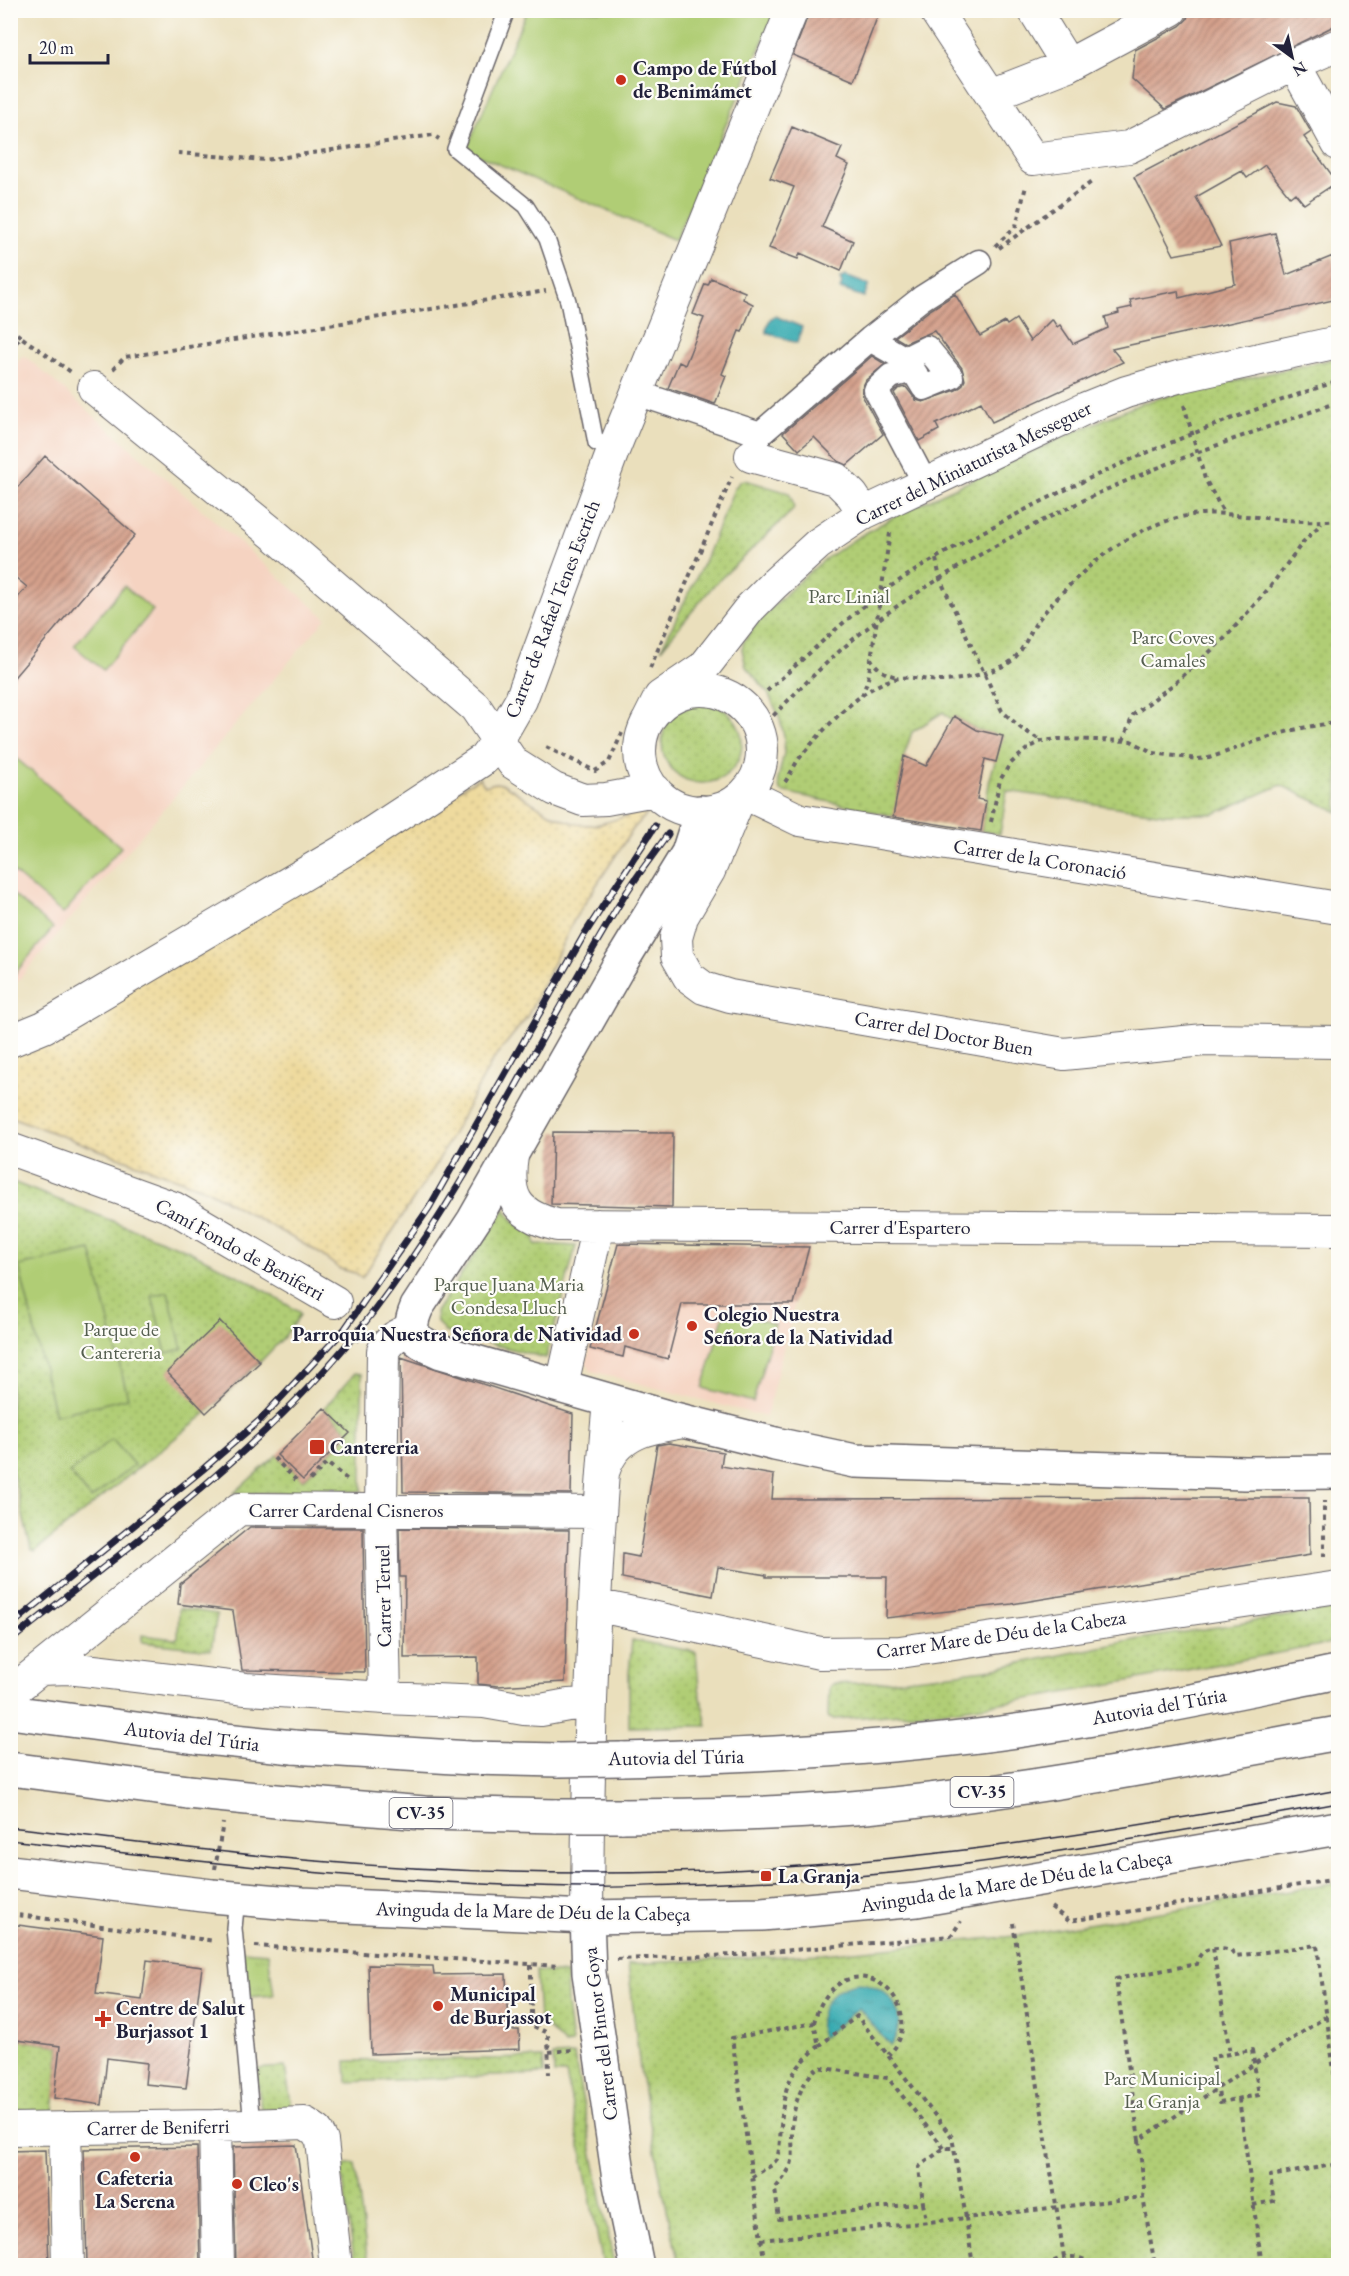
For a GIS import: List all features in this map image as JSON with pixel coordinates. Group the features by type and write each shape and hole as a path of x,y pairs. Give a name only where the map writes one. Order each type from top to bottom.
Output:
{"main road":[{"path":"701,812 688,853 616,969 474,1220 417,1307 411,1320 411,1330 415,1338 441,1352 562,1385 609,1401 828,1457 855,1461 1245,1473 1331,1484"},
{"name":"Autovia del Túria","path":"18,1707 196,1737 293,1747 470,1758 559,1760 747,1756 884,1746 1018,1731 1338,1672"},
{"name":"CV-35","path":"10,1769 188,1792 424,1813 557,1816 746,1815 902,1803 1122,1772 1338,1733"},
{"name":"Avinguda de la Mare de Déu de la Cabeça","path":"10,1872 302,1904 588,1917 762,1914 917,1900 1338,1828"},
{"name":"Carrer del Pintor Goya","path":"588,1917 589,1973 619,2179 636,2265"}],"street":[{"name":"Carrer de Rafael Tenes Escrich","path":"94,388 277,537 504,731 521,700 613,451 792,10"},
{"path":"934,10 1033,159 1129,147 1294,64 1338,45"},
{"path":"1034,10 1068,65"},
{"path":"991,95 1068,65 1171,10"},
{"path":"1294,64 1338,144"},
{"path":"755,445 870,339 922,298 979,262"},
{"path":"870,339 905,359 927,348 951,377 924,388 913,369 891,376 876,390 926,483"},
{"name":"Carrer del Miniaturista Messeguer","path":"635,726 660,697 695,674 714,656 750,608 772,585 818,544 864,513 1086,408 1142,386 1338,342"},
{"path":"637,393 836,479 852,495 864,513"},
{"path":"694,690 714,691 732,698 747,710 757,726 762,744 761,763 754,782 742,796 722,808 701,812 680,808 662,798 648,782 641,762 641,741 635,726 676,695 694,690"},
{"path":"504,731 513,763 554,789 583,800 606,799 655,790"},
{"path":"10,1041 44,1027 350,847 484,759 504,731"},
{"path":"606,799 641,762"},
{"name":"Carrer de la Coronació","path":"742,796 800,820 1338,908"},
{"name":"Carrer del Doctor Buen","path":"742,796 709,871 682,918 676,938 677,956 689,977 704,988 730,996 1064,1054 1204,1040 1338,1042"},
{"name":"Camí Fondo de Beniferri","path":"10,1149 174,1208 335,1302"},
{"name":"Carrer d'Espartero","path":"512,1155 510,1189 516,1201 528,1215 557,1225 1338,1230"},
{"path":"562,1385 598,1225"},
{"name":"Carrer Teruel","path":"385,1698 381,1510 382,1352 388,1341 411,1330"},
{"name":"Carrer del Pintor Goya","path":"588,1917 590,1704 599,1512 609,1401"},
{"name":"Carrer del Pintor Goya","path":"602,1477 613,1451 625,1438 652,1426 684,1422"},
{"name":"Carrer Cardenal Cisneros","path":"40,1670 239,1509 599,1512"},
{"name":"Carrer Mare de Déu de la Cabeza","path":"595,1605 820,1653 900,1652 1338,1587"},
{"path":"18,1707 40,1670 87,1669 246,1689 484,1702 524,1709 540,1710 590,1704"},
{"name":"Carrer de Beniferri","path":"10,2128 305,2123 317,2131 322,2141 336,2265"},
{"path":"215,2126 218,2265"},
{"path":"65,2128 68,2265"}],"lane":[{"path":"507,10 455,149 526,206 547,239 568,302 596,443 613,451"},
{"path":"237,1898 234,1928 252,2125"}],"path":[{"path":"178,153 265,160 433,135 455,149"},
{"path":"979,262 1118,164 1129,147"},
{"path":"979,262 1016,226 1033,159"},
{"path":"10,328 94,388 124,357 564,288"},
{"path":"10,349 21,337"},
{"path":"767,691 881,594 962,542 1081,481 1191,435 1338,381"},
{"path":"767,722 808,678 876,622 898,605 993,547 1074,505 1197,453 1338,402"},
{"path":"1183,403 1205,479 1224,513"},
{"path":"646,676 734,473 755,445"},
{"path":"871,659 876,668 900,678 942,681 965,678 1008,663 1023,647 1036,624 1074,580 1121,543 1151,526 1169,520 1184,516 1224,513 1322,523 1338,520"},
{"path":"1123,741 1133,715 1175,683 1225,638 1270,586 1303,542 1322,523"},
{"path":"862,696 868,679 890,529"},
{"path":"936,559 940,579 1002,711 1022,729 1042,741"},
{"path":"695,674 723,680 744,691 753,699 767,722 769,759 758,791 742,796"},
{"path":"780,791 801,756 846,709 882,682 900,678"},
{"path":"985,850 1000,780 1010,764 1027,749 1042,741 1058,739 1131,741 1154,753 1197,759 1209,758 1288,730 1312,724 1338,723"},
{"path":"504,731 520,735 596,771 609,762 635,726"},
{"path":"274,1458 303,1487 327,1463 351,1482"},
{"path":"1324,1557 1331,1484"},
{"path":"1061,1915 1069,1921 1338,1879"},
{"path":"10,1914 236,1944 560,1966"},
{"path":"1013,1923 1064,2257"},
{"path":"608,1960 736,1955 951,1936 955,1929"},
{"path":"1155,2265 1143,2197 1139,2140 1116,1979 1197,1964 1198,1957 1204,1951 1213,1948 1231,1950 1236,1956 1317,1945 1338,2101"},
{"path":"1213,1948 1230,2054"},
{"path":"531,1965 531,2025 548,2033 549,2074"},
{"path":"819,2046 814,2023 817,2008 824,1997 847,1980 863,1978 877,1982 891,1994 901,2012 903,2028 900,2040 888,2055"},
{"path":"752,2177 772,2165 777,2159 783,2098 787,2083 796,2069 819,2046 858,2016 952,2138 973,2265"},
{"path":"1139,2140 1327,2016"},
{"path":"765,2265 732,2038 814,2023"},
{"path":"1252,2050 1259,2095 1220,2102 1212,2057 1230,2054 1252,2050"},
{"path":"549,2052 564,2051"},
{"path":"923,2203 780,2219 775,2189 791,2164 795,2111 803,2084 818,2067 888,2078 944,2148"},
{"path":"1239,2098 1262,2265"},
{"path":"926,2221 919,2167 944,2148 954,2148"},
{"path":"1253,2205 1274,2201 1270,2176 1338,2164"},
{"path":"761,2240 1143,2197"},
{"path":"1046,2265 1064,2257 1077,2257 1095,2265"}],"shaded area":[{"path":"24,355 326,618 11,989 10,370"},
{"name":"Colegio Nuestra Señora de la Natividad","path":"618,1244 809,1247 766,1417 591,1371 586,1363"}],"green space":[{"name":"Campo de Fútbol de Benimámet","path":"527,11 776,11 675,240 466,150"},
{"name":"Parc Coves Camales","path":"1338,358 1338,812 1281,785 1214,814 1164,814 1007,791 1000,834 981,831 990,778 1003,736 977,730 954,716 952,720 943,712 912,732 904,756 894,816 780,791 778,779 784,753 784,736 779,716 767,691 746,667 742,649 744,641 758,622 825,559 899,514 1142,403"},
{"path":"745,480 789,493 794,505 793,510 713,586 661,649 704,562 734,489 740,481"},
{"path":"124,586 153,610 103,670 74,646"},
{"path":"694,703 710,703 724,710 735,721 742,735 739,758 724,776 710,783 694,783 680,776 669,765 662,751 662,735 669,721 680,710"},
{"path":"11,754 121,847 63,914 11,870"},
{"path":"11,893 53,928 11,978"},
{"name":"Parque de Cantereria","path":"10,1181 187,1250 247,1280 299,1312 300,1315 284,1337 262,1360 204,1415 35,1551 31,1549 11,1466"},
{"name":"Parque Juana Maria Condesa Lluch","path":"505,1209 516,1224 534,1231 535,1244 576,1246 546,1358 445,1332 437,1322 436,1312"},
{"path":"91,1250 128,1398 55,1415 19,1266"},
{"path":"168,1292 182,1349 166,1353 152,1296"},
{"path":"725,1310 775,1324 753,1402 703,1388"},
{"path":"355,1373 362,1374 362,1491 234,1493 277,1455 303,1480 350,1433 324,1408"},
{"path":"112,1439 134,1465 91,1499 70,1473"},
{"path":"179,1608 217,1614 211,1650 142,1642 142,1635 175,1639 178,1637"},
{"path":"1338,1608 1338,1642 1047,1696 954,1710 834,1719 828,1716 829,1687 833,1684 879,1682 986,1670 1140,1639"},
{"path":"632,1640 696,1652 699,1688 707,1726 629,1727 629,1674"},
{"name":"Parc Municipal La Granja","path":"1338,1883 1338,2265 679,2265 640,2070 628,1964 822,1954 1015,1936"},
{"path":"242,1951 268,1953 274,1995 248,1997"},
{"path":"536,1971 566,1974 572,2044 565,2045 539,2019"},
{"path":"11,2039 60,2046 53,2112 11,2112"},
{"path":"574,2055 614,2265 603,2265 566,2074 554,2074 553,2056"},
{"path":"543,2058 544,2074 347,2082 346,2061"},
{"path":"285,2067 292,2108 261,2109 256,2069"},
{"path":"355,2164 368,2265 355,2265 341,2166"}],"sand":[{"path":"479,778 485,786 495,783 503,784 555,816 578,824 597,825 635,814 647,814 633,829 575,918 527,1017 493,1060 434,1168 362,1278 355,1273 340,1269 316,1251 207,1190 11,1117 10,1054"}],"water":[{"path":"845,276 869,285 864,297 840,289 842,284 840,279"},
{"path":"775,316 802,327 797,343 767,333 770,319"},
{"path":"859,1983 881,1990 895,2005 898,2025 890,2046 859,2008 821,2038 820,2018 827,2001 840,1989"}],"building":[{"path":"810,10 880,10 853,80 793,55"},
{"path":"1189,10 1338,10 1338,24 1165,109 1132,79 1135,50 1180,26 1187,19"},
{"path":"1277,102 1296,106 1311,132 1304,137 1337,182 1304,204 1295,193 1290,197 1265,165 1247,178 1242,171 1196,197 1221,246 1174,255 1134,177"},
{"path":"792,127 842,148 837,159 849,165 822,227 853,241 841,271 800,253 798,259 769,248 794,187 770,178"},
{"path":"1275,233 1286,275 1333,256 1338,277 1338,299 1112,349 1123,362 992,422 981,402 936,424 939,430 919,441 894,393 906,387 916,400 923,402 962,386 965,380 962,368 934,331 905,343 895,337 955,294 980,336 1005,322 1007,325 1016,319 1030,341 1052,319 1057,327 1060,325 1073,344 1108,328 1105,317 1119,313 1118,310 1132,307 1130,300 1178,291 1179,298 1235,284 1229,243"},
{"path":"711,278 745,292 743,299 753,304 742,332 739,331 722,374 726,376 715,404 668,388 679,362 685,365 704,318 693,314 705,284 708,285"},
{"path":"872,356 885,364 866,380 862,388 863,397 883,434 847,465 838,461 814,437 799,450 783,433"},
{"path":"45,456 135,535 10,682 10,606 27,587 10,573 10,496"},
{"path":"954,716 977,730 1003,736 996,762 985,759 977,799 986,801 981,831 893,817 904,756 926,766"},
{"path":"553,1132 673,1133 672,1207 551,1204"},
{"path":"618,1244 809,1247 794,1304 682,1304 668,1359 625,1347 623,1357 590,1349"},
{"path":"220,1321 260,1362 206,1413 167,1372"},
{"path":"401,1357 573,1414 571,1494 403,1492"},
{"path":"324,1408 350,1433 303,1480 277,1455"},
{"path":"669,1443 723,1452 721,1466 774,1475 772,1499 1309,1498 1310,1555 1012,1604 886,1618 887,1577 766,1577 766,1575 718,1567 713,1596 622,1578 623,1554 639,1557 657,1445"},
{"path":"250,1527 363,1528 365,1672 242,1670 233,1611 178,1604 180,1584"},
{"path":"399,1528 569,1530 565,1682 498,1686 478,1684 478,1657 404,1658 405,1577 400,1577"},
{"name":"Centre de Salut Burjassot 1","path":"10,1924 103,1936 96,1994 142,2000 147,1960 202,1967 186,2088 145,2084 147,2063 107,2058 102,2105 54,2098 60,2046 10,2039"},
{"name":"Municipal de Burjassot","path":"368,1965 433,1966 434,1975 506,1974 508,2030 519,2030 520,2049 371,2054"},
{"path":"296,2145 313,2265 236,2265 233,2147"},
{"path":"197,2147 200,2265 87,2265 84,2149"},
{"path":"45,2150 49,2265 10,2265 10,2151"}],"tram line":[{"path":"10,1827 194,1849 350,1864 535,1872 673,1872 757,1869 924,1855 1090,1833 1338,1790"},
{"path":"10,1840 370,1877 514,1885 619,1887 844,1877 956,1866 1066,1850 1338,1803"}],"railway":[{"path":"10,1626 260,1420 344,1330 429,1208 584,935 655,826"},
{"path":"10,1641 202,1487 249,1446 335,1359 374,1311 443,1211 625,895 668,834"}],"place":[{"name":"Campo de Fútbol de Benimámet","path":"621,80"},
{"name":"Colegio Nuestra Señora de la Natividad","path":"692,1326"},
{"name":"Parroquia Nuestra Señora de Natividad","path":"634,1334"},
{"name":"Cantereria","path":"317,1447"},
{"name":"La Granja","path":"766,1876"},
{"name":"Municipal de Burjassot","path":"438,2006"},
{"name":"Centre de Salut Burjassot 1","path":"103,2019"},
{"name":"Cafeteria La Serena","path":"135,2157"},
{"name":"Cleo's","path":"237,2184"}],"park label":[{"name":"Parc Linial","path":"849,596"}]}
